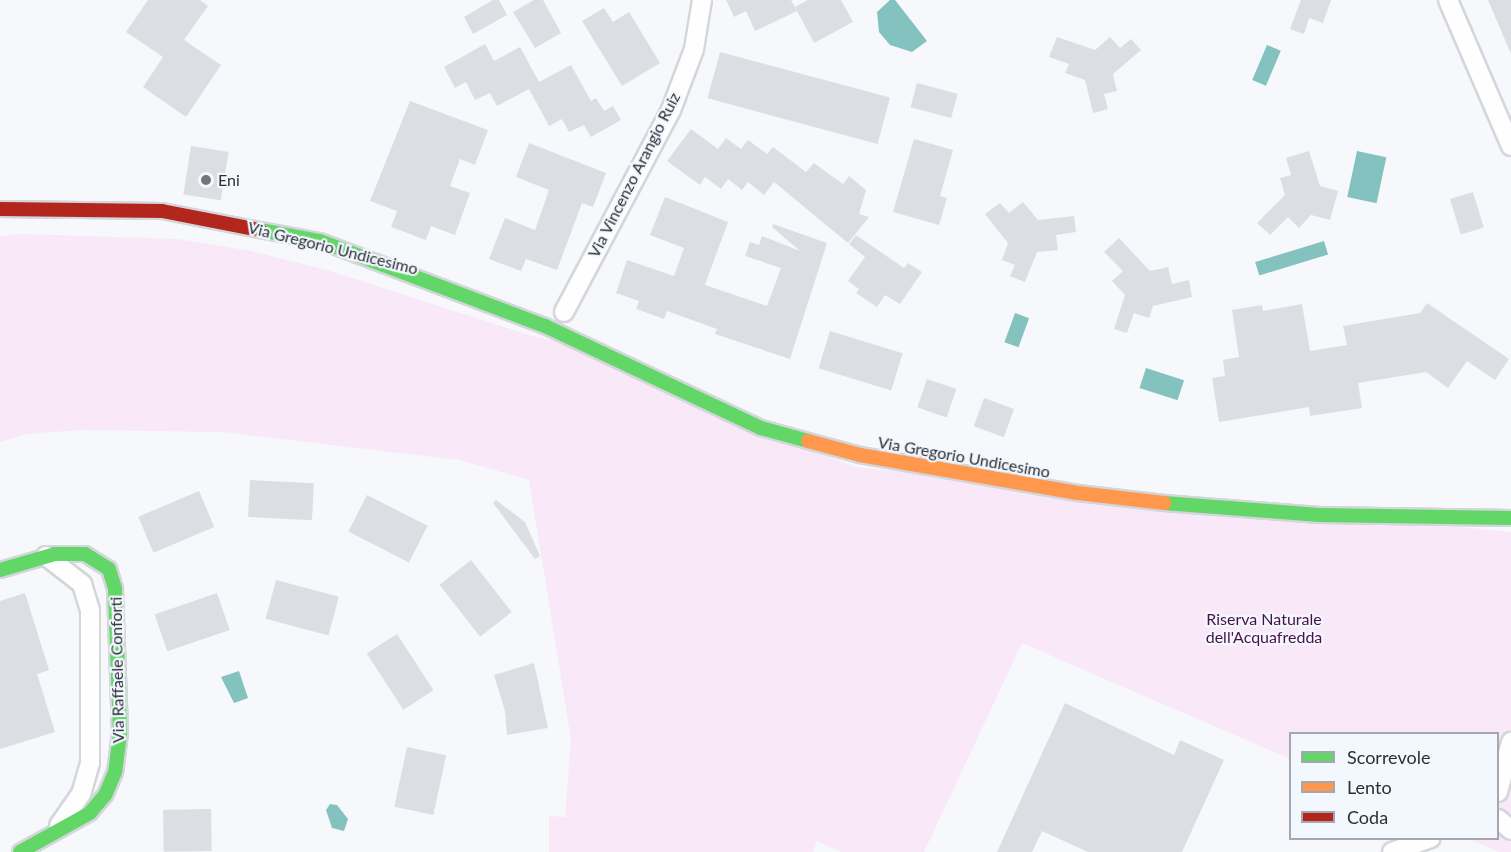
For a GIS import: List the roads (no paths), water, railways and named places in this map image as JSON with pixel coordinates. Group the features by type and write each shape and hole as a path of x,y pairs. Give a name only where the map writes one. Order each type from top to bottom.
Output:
{"street":[{"name":"Via Vincenzo Arangio Ruiz","path":"564,312 670,110 694,50 702,0"},
{"path":"1448,0 1511,146"},
{"name":"Via Gregorio Undicesimo","path":"0,209 122,209 209,218 343,249 443,290 565,334 761,428 834,450 1128,500 1320,515 1511,518"},
{"path":"34,225 123,226"},
{"name":"Via Gregorio Undicesimo","path":"214,237 274,248"},
{"name":"Via Gregorio Undicesimo","path":"341,266 397,283 443,290"},
{"name":"Via Raffaele Conforti","path":"0,570 46,556 85,554 102,562 112,574 120,732 115,772 101,801 83,819 20,852"},
{"name":"Via Raffaele Conforti","path":"41,840 77,802 87,777 92,748 89,602 77,578 46,556"},
{"path":"1499,785 1511,742"},
{"path":"1499,821 1511,830"},
{"path":"1392,852 1425,840"}],"water":[{"path":"890,0 895,0 927,41 912,52 890,45 879,32 877,12"},
{"path":"1267,45 1281,51 1266,86 1252,80"},
{"path":"1357,151 1386,157 1377,203 1347,197"},
{"path":"1324,241 1328,254 1259,275 1255,262"},
{"path":"1015,313 1029,318 1018,347 1004,342"},
{"path":"1146,368 1184,380 1178,400 1140,388"},
{"path":"239,671 248,698 234,703 221,677"},
{"path":"330,804 337,805 348,819 344,831 332,828 326,810"}],"place":[{"name":"Eni","path":"206,180"}],"park label":[{"name":"Riserva Naturale dell'Acquafredda","path":"1264,628"}]}
